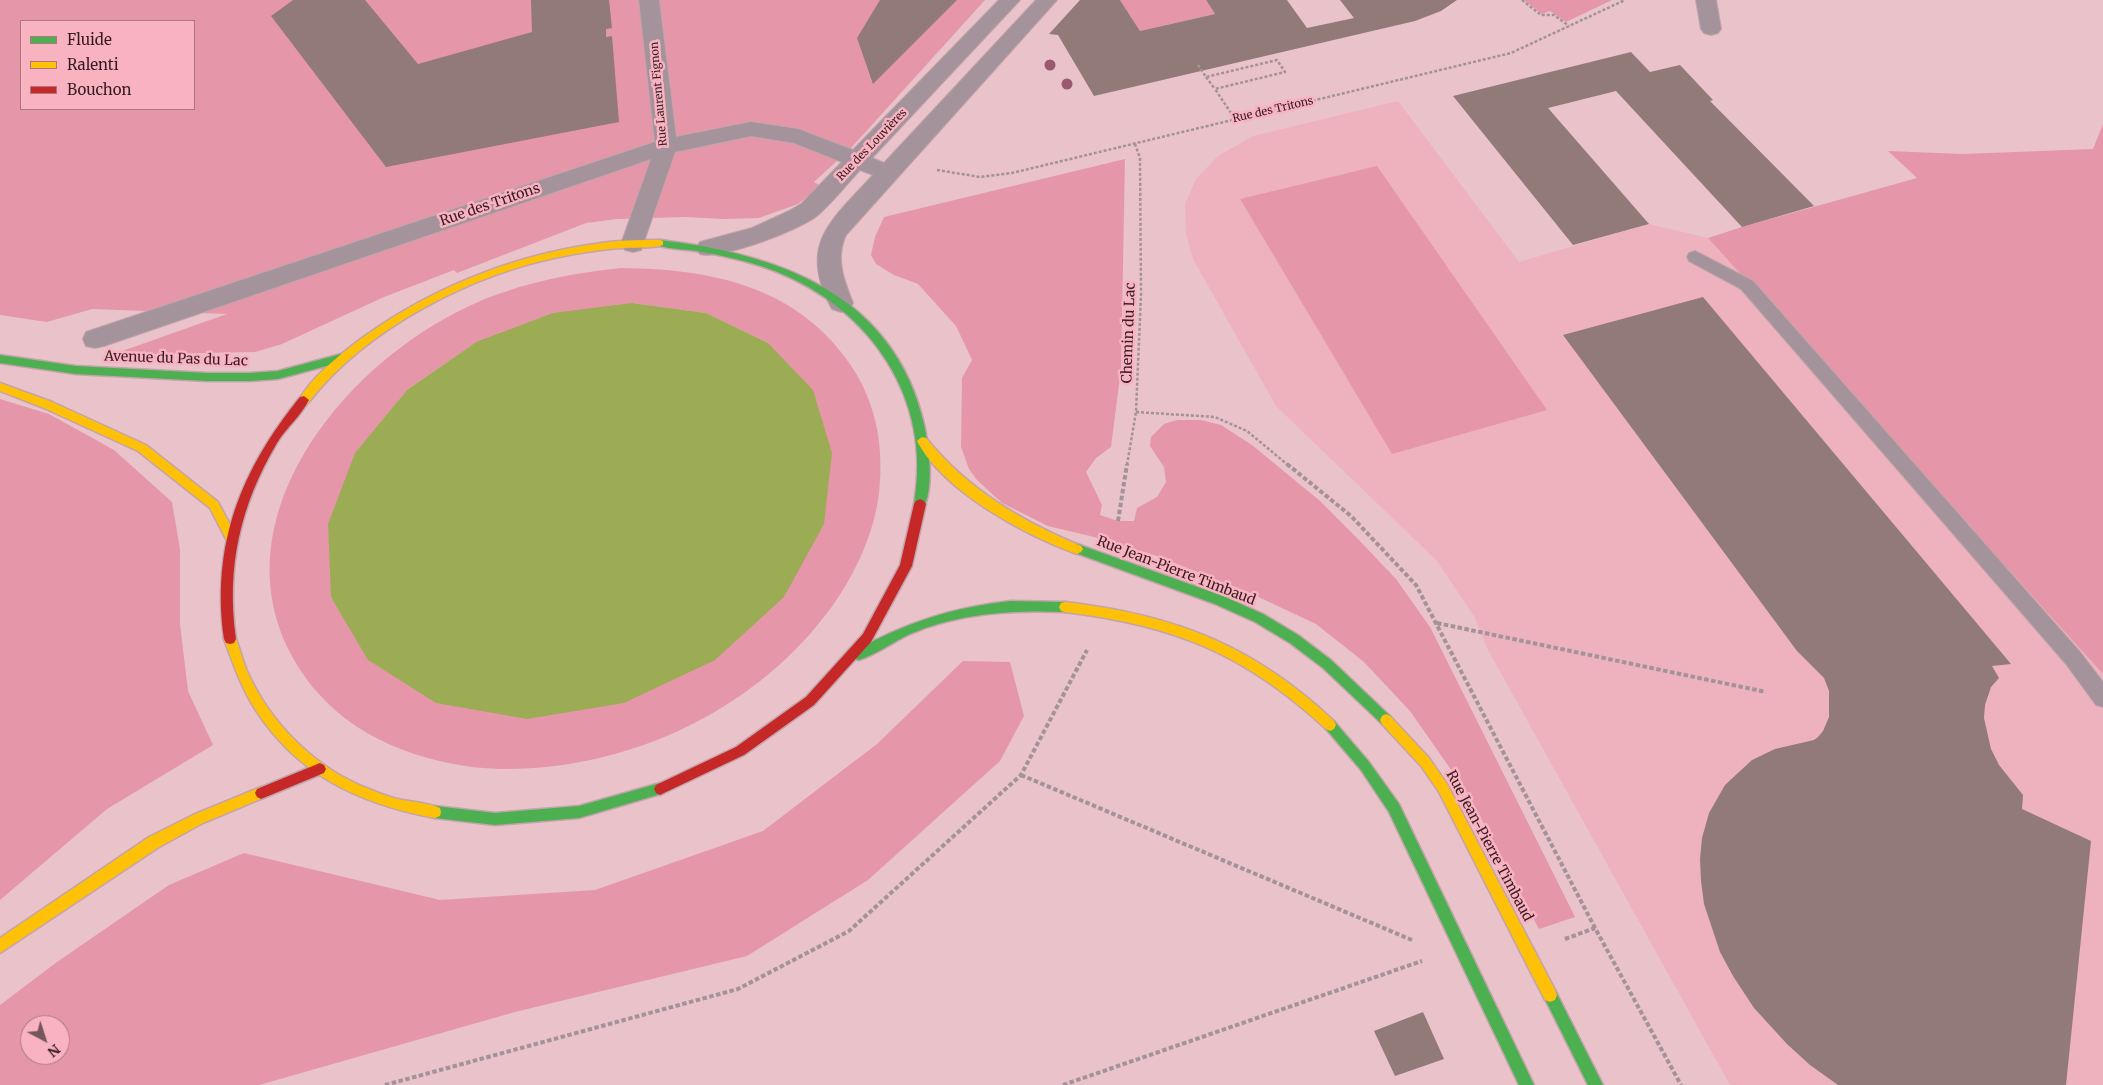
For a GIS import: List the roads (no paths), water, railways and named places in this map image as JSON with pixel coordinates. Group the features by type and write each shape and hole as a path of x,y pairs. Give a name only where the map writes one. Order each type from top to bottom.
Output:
{"main road":[{"path":"668,244 708,248 754,259 782,269 809,282 841,303 876,337 900,372 912,398 922,441 925,472 922,504 910,553 888,603 867,636 842,668 812,698 778,726 720,763 678,783 634,800 588,811 519,819 452,817 410,809 371,796 320,769 292,746 268,720 249,691 236,661 228,629 224,596 231,538 244,496 267,449 304,399 349,355 401,317 440,294 507,266 558,253 592,247 668,244"},
{"name":"Avenue du Pas du Lac","path":"0,359 76,370 207,377 250,377 278,375 312,367 349,355"},
{"path":"0,387 48,405 142,448 214,505 231,538"},
{"name":"Rue Jean-Pierre Timbaud","path":"922,441 952,476 1003,513 1062,544 1210,597 1258,618 1297,641 1350,683 1406,741 1435,776 1596,1085"},
{"path":"842,668 895,632 929,620 1007,606 1046,605 1072,606 1115,612 1154,622 1236,655 1280,681 1316,711 1349,746 1386,796 1527,1085"},
{"path":"0,946 80,890 154,842 198,819 320,769"}],"street":[{"name":"Rue Laurent Fignon","path":"633,244 666,146 649,0"},
{"name":"Rue des Louvières","path":"708,248 751,237 795,219 809,210 1010,0"},
{"path":"841,303 829,269 830,242 836,232 1047,0"},
{"path":"1706,0 1711,29"},
{"name":"Rue des Tritons","path":"95,339 666,146 751,128 798,136 888,173"}],"lane":[{"path":"1695,257 1747,286 2073,658 2103,698"}]}
